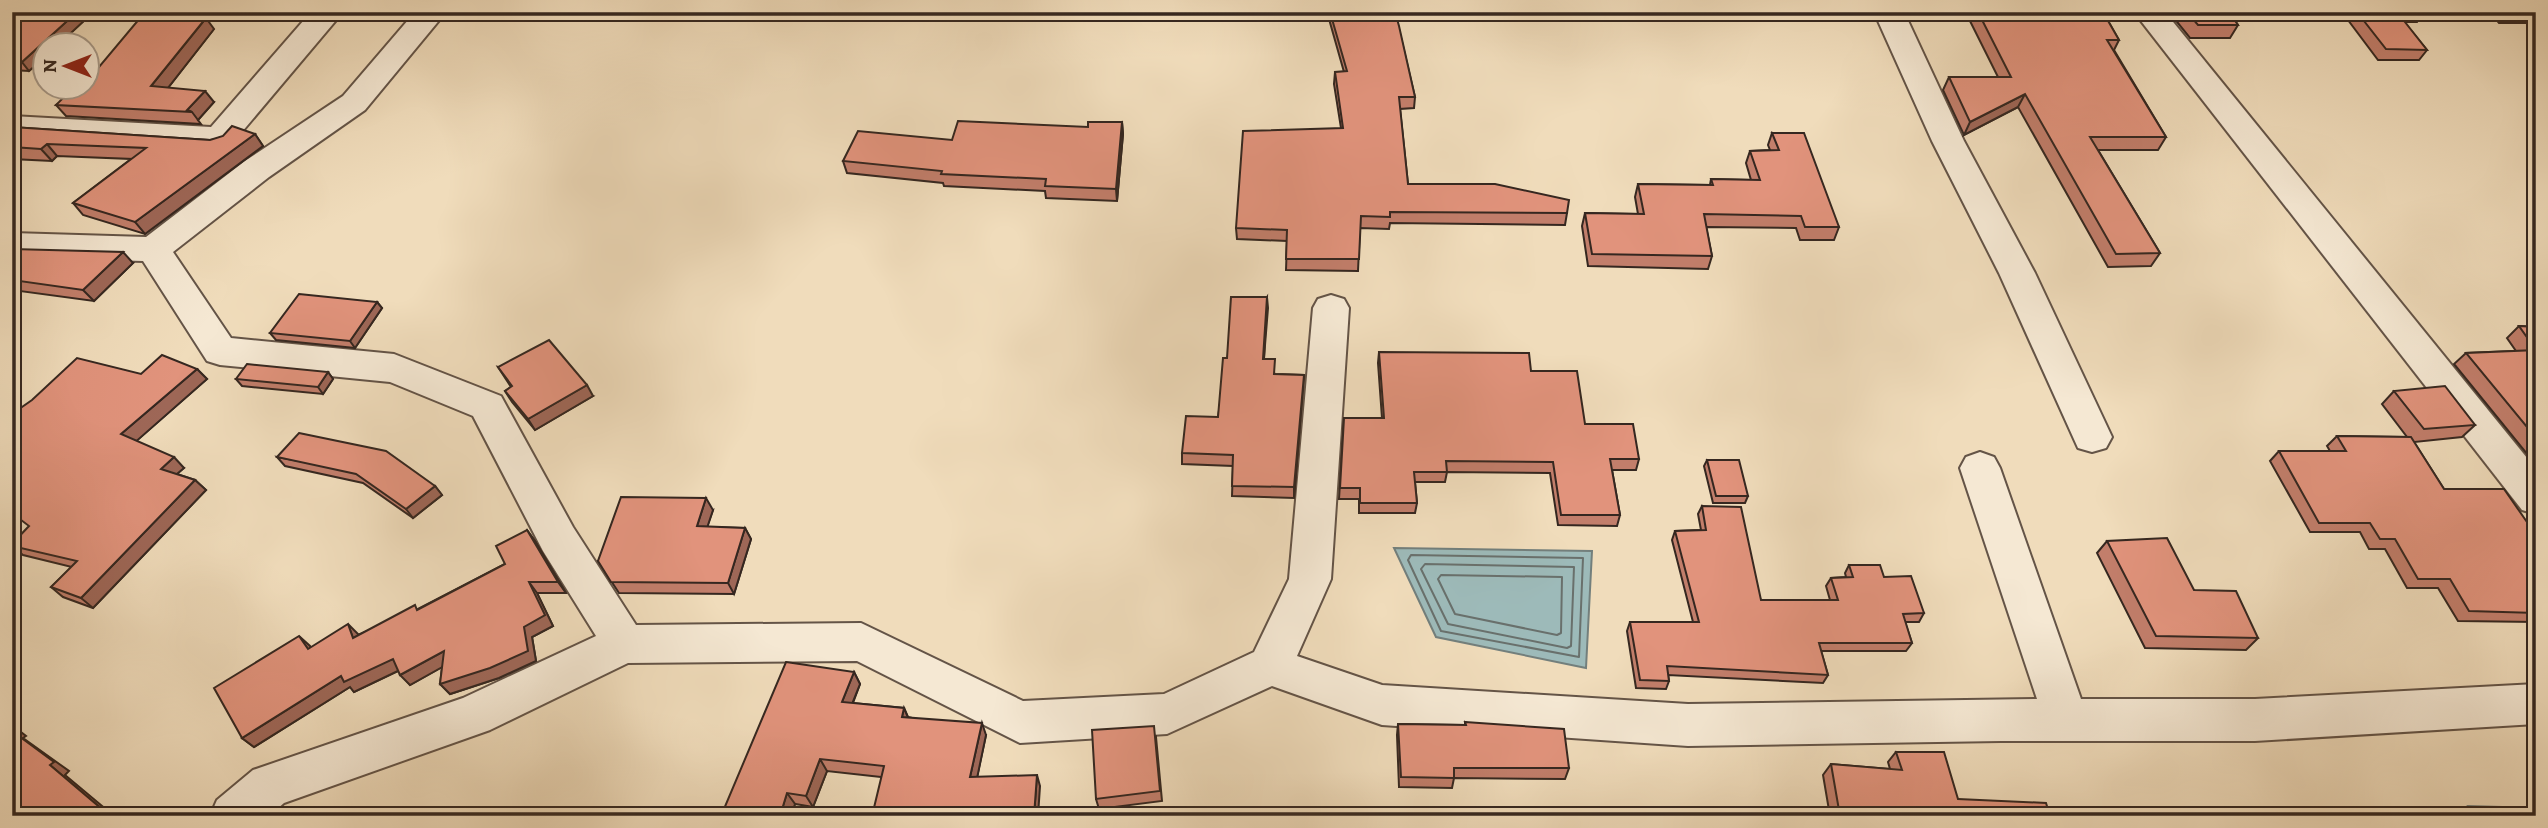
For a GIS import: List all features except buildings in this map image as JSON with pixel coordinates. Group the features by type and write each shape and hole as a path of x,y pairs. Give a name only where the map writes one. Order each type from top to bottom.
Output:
{"street":[{"path":"12,126 219,138 328,12"},
{"path":"12,245 153,249 257,169 354,103 430,12"},
{"path":"1889,12 1948,141 2017,273 2092,438"},
{"path":"2149,12 2536,498"},
{"path":"153,249 220,351 394,368 487,406 558,539 624,644"},
{"path":"234,816 269,786 474,715 624,644 861,642 1020,722 1167,714 1270,666 1310,579 1331,308"},
{"path":"1980,468 2066,720"},
{"path":"1270,666 1382,705 1688,725 2255,720 2536,704"}],"water":[{"path":"1394,548 1592,551 1586,668 1436,637"},
{"path":"2468,806 2536,808 2536,816 2473,816"}]}
